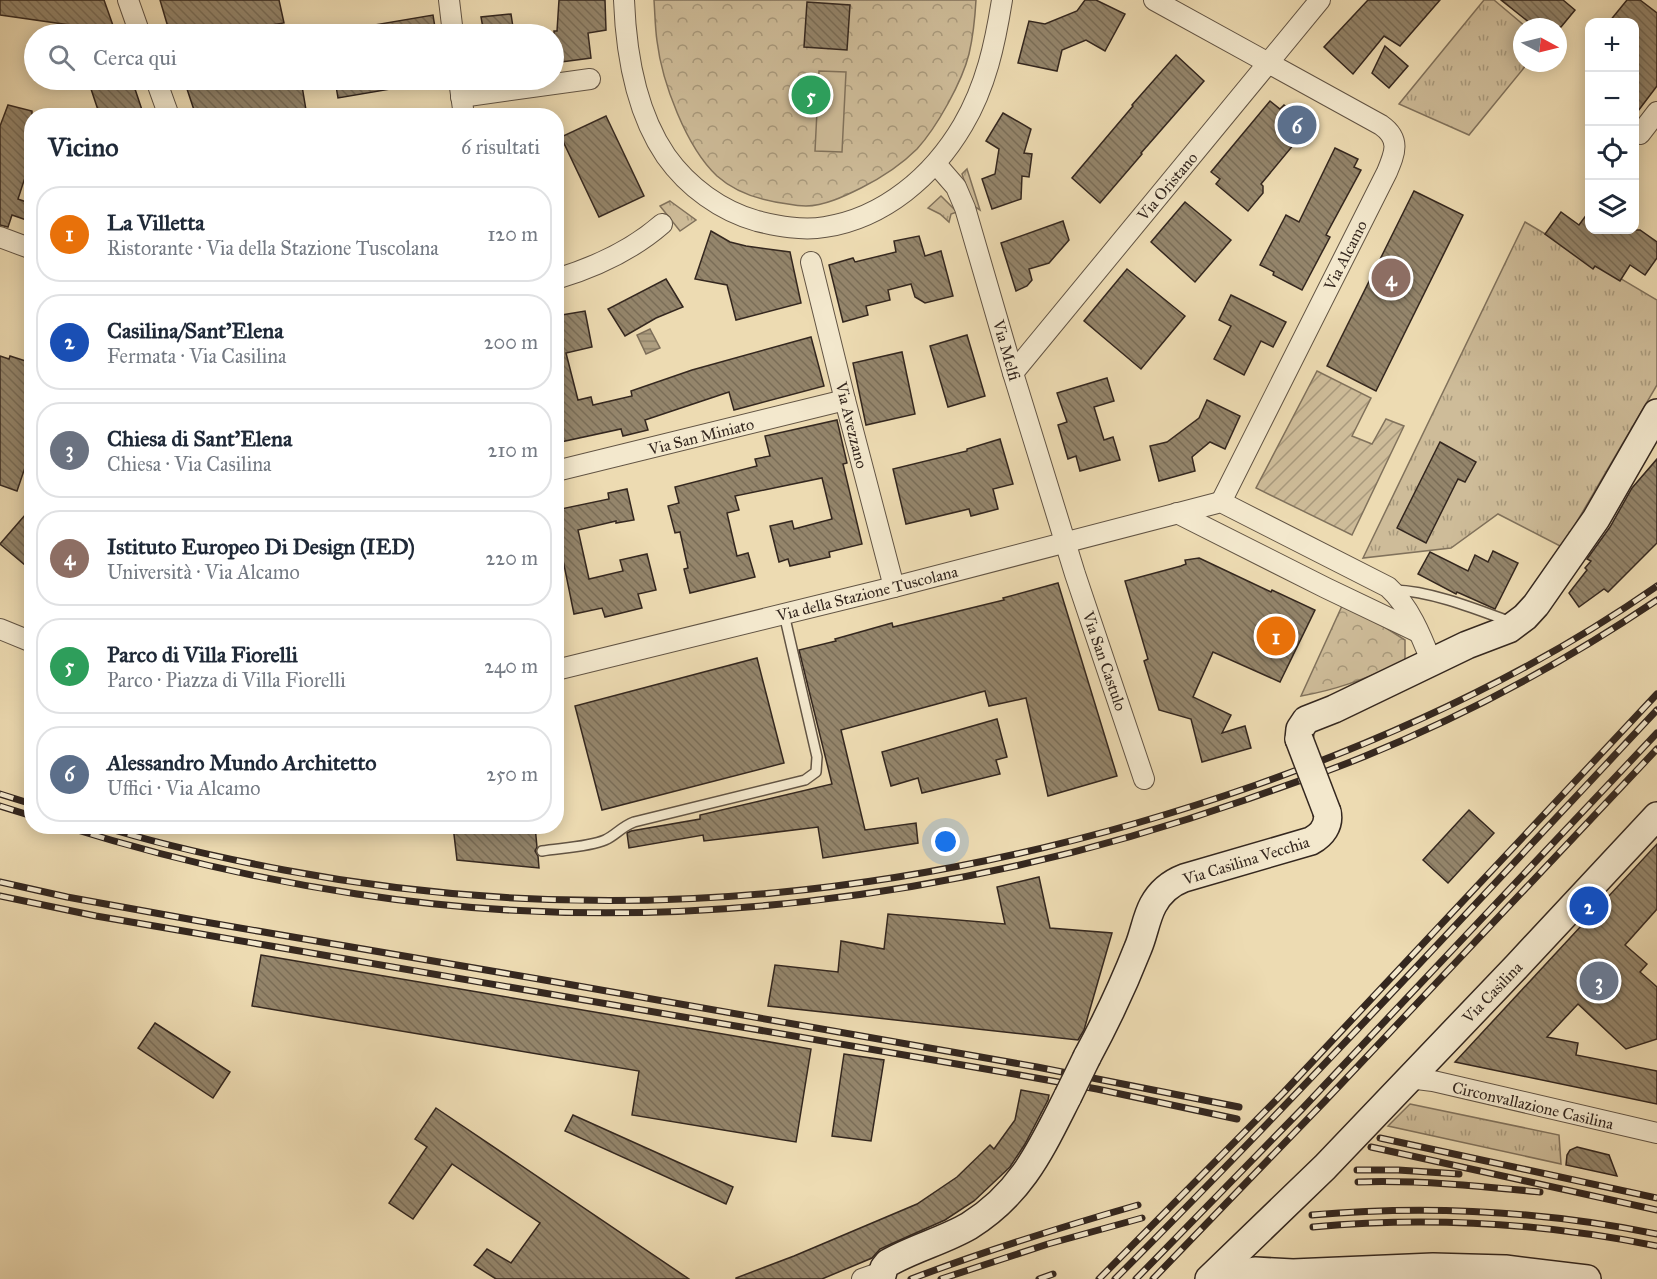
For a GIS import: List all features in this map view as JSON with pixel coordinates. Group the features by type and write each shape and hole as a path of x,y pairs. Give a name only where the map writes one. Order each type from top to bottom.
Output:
{"street":[{"path":"128,0 136,24"},
{"path":"449,0 452,24"},
{"path":"624,0 625,27 637,90 647,120 666,156 700,193 737,214 777,226 804,228 824,227 854,220 876,210 895,200 936,164 964,124 981,88 994,45 1002,0"},
{"path":"1154,0 1267,63"},
{"name":"Via Oristano","path":"1013,373 1320,0"},
{"name":"Via Alcamo","path":"1221,502 1387,172 1395,149 1393,138 1381,125 1267,63"},
{"path":"564,83 590,79"},
{"path":"160,90 166,108"},
{"path":"461,97 511,90"},
{"path":"1640,134 1657,112"},
{"name":"Via Melfi","path":"936,164 956,187 965,208 1066,543"},
{"path":"564,277 586,270 620,254 662,224"},
{"path":"0,237 24,246"},
{"name":"Via Avezzano","path":"811,262 894,587"},
{"name":"Via San Miniato","path":"564,469 845,400"},
{"name":"Via Casilina Vecchia","path":"877,1276 892,1261 967,1227 991,1210 1027,1172 1040,1152 1109,1016 1132,963 1153,905 1165,889 1184,878 1311,841 1317,838 1326,827 1328,812 1299,739 1300,729 1306,720 1517,624 1536,605 1591,526 1657,413"},
{"path":"1221,502 1392,590 1419,632 1431,662"},
{"name":"Via della Stazione Tuscolana","path":"564,668 894,587 1221,502"},
{"path":"1177,513 1419,632"},
{"name":"Via San Castulo","path":"1066,543 1144,779"},
{"path":"0,629 24,639"},
{"name":"Via Casilina","path":"1209,1279 1325,1167 1656,818"},
{"name":"Circonvallazione Casilina","path":"1409,1078 1432,1081 1657,1133"},
{"name":"Via Casilina","path":"1266,1270 1266,1253 1272,1236 1325,1167"},
{"path":"1232,1279 1244,1273 1266,1270 1293,1273 1467,1267 1521,1270 1587,1279"}],"lane":[{"path":"1392,590 1414,591 1517,624"},
{"path":"542,851 601,841 634,822 805,780 816,772 817,757 784,614"}],"green space":[{"path":"654,0 976,0 972,41 966,65 948,104 925,140 891,171 868,184 834,200 806,206 769,201 741,192 724,182 706,164 686,131 670,94 656,36"},
{"path":"1484,0 1494,0 1515,18 1513,18 1513,72 1521,72 1469,135 1399,104"},
{"path":"819,71 846,72 842,152 815,151"},
{"path":"967,169 980,210 972,205 962,174"},
{"path":"941,196 957,212 951,214 949,222 928,208"},
{"path":"670,201 696,220 680,231 660,206"},
{"path":"1525,222 1657,300 1657,385 1562,547 1498,514 1451,548 1363,558"},
{"path":"1317,371 1371,398 1352,436 1372,444 1386,419 1404,426 1352,535 1256,488"},
{"path":"1342,606 1375,621 1405,640 1405,662 1342,686 1301,696"},
{"path":"1410,1104 1559,1135 1561,1164 1388,1126"}],"shaded area":[{"path":"650,329 660,348 646,354 637,335"}],"building":[{"path":"0,0 104,0 112,24 63,24 0,15"},
{"path":"160,0 279,0 284,23 278,24 167,24"},
{"path":"559,0 605,0 606,30 588,33 591,58 564,62 564,24 557,24"},
{"path":"1085,0 1096,0 1125,14 1105,51 1086,40 1062,50 1057,71 1018,63 1029,21 1045,24 1077,11"},
{"path":"1368,0 1440,0 1400,46 1384,36 1353,74 1324,47"},
{"path":"1501,0 1563,0 1575,10 1567,20 1524,18"},
{"path":"1627,0 1640,0 1657,13 1657,86 1639,110 1639,18 1612,18"},
{"path":"807,2 850,5 847,50 804,47"},
{"path":"511,14 512,24 482,24 481,17"},
{"path":"433,15 434,24 380,24"},
{"path":"1385,46 1408,66 1389,88 1372,73"},
{"path":"1176,55 1204,81 1100,203 1072,178"},
{"path":"91,90 135,90 141,108 97,108"},
{"path":"187,90 303,90 306,108 193,108"},
{"path":"337,90 385,90 338,98"},
{"path":"1270,101 1280,109 1284,105 1309,126 1261,184 1263,193 1248,211 1216,184 1220,179 1211,172"},
{"path":"8,105 24,109 24,181 18,199 24,201 24,219 12,215 8,227 0,225 0,126"},
{"path":"1003,113 1031,129 1024,153 1032,154 1029,177 1022,176 1021,199 992,209 982,179 995,174 999,149 986,141"},
{"path":"606,116 644,196 599,217 564,143 564,136"},
{"path":"1335,148 1358,159 1354,167 1361,170 1326,235 1330,237 1302,290 1273,275 1274,272 1260,265 1286,215 1299,222"},
{"path":"1414,191 1463,215 1376,391 1327,366"},
{"path":"1185,202 1231,240 1195,282 1151,242"},
{"path":"1561,212 1579,225 1585,217 1585,234 1639,234 1640,230 1657,242 1657,258 1645,275 1630,265 1620,281 1595,266 1593,269 1545,234"},
{"path":"1063,221 1069,240 1049,263 1029,269 1032,280 1027,286 1016,291 1001,243"},
{"path":"711,231 730,242 790,252 801,303 736,320 727,285 695,279"},
{"path":"919,236 925,256 941,251 953,296 925,303 915,297 911,284 888,290 890,300 866,306 868,315 843,322 829,265 853,258 855,262 896,252 894,241"},
{"path":"1127,269 1185,316 1141,369 1084,321"},
{"path":"666,279 683,307 656,318 625,336 608,309"},
{"path":"1231,295 1286,322 1273,347 1261,341 1244,375 1214,359 1231,326 1219,320"},
{"path":"585,311 592,347 566,353 578,400 591,397 593,405 632,396 631,391 692,370 811,337 824,386 734,410 729,392 645,420 648,430 623,436 621,429 564,441 564,315"},
{"path":"967,335 985,396 948,407 930,346"},
{"path":"902,352 915,414 866,425 853,363"},
{"path":"0,356 9,359 10,356 24,360 24,470 17,491 0,485"},
{"path":"1107,378 1114,401 1094,407 1104,440 1113,437 1120,460 1080,471 1076,456 1068,459 1058,425 1067,422 1057,393"},
{"path":"1207,400 1240,416 1225,449 1210,442 1192,457 1195,471 1159,481 1150,446 1167,442 1199,418"},
{"path":"837,420 847,463 843,464 862,544 829,552 830,557 790,566 788,559 779,562 770,526 792,521 794,529 832,519 822,478 735,496 739,510 727,513 737,556 748,553 755,577 690,593 684,569 688,568 680,532 675,533 668,506 679,503 675,487 757,466 755,459 770,456 765,436"},
{"path":"1000,439 1013,484 993,489 998,509 971,516 969,509 906,524 893,469 967,451 967,449"},
{"path":"1440,442 1476,462 1465,482 1458,479 1426,543 1397,528"},
{"path":"1657,459 1657,543 1608,592 1604,589 1579,607 1569,593 1587,570 1585,568 1591,561 1587,559 1610,527 1632,488"},
{"path":"627,489 634,520 616,523 616,521 578,530 589,579 623,571 620,560 647,554 656,590 638,594 642,608 605,617 602,608 574,614 564,565 564,508 609,499 608,493"},
{"path":"24,516 24,564 0,544"},
{"path":"1493,551 1518,563 1495,609 1457,592 1456,594 1418,574 1430,552 1468,571 1475,555 1488,562"},
{"path":"1199,558 1315,610 1280,682 1213,652 1193,697 1231,715 1222,733 1245,726 1251,748 1202,762 1191,719 1159,710 1144,661 1148,659 1125,581 1181,566 1186,564 1185,560"},
{"path":"1058,583 1117,776 1048,796 1026,698 989,706 985,691 841,730 865,830 916,823 918,843 823,858 818,827 704,841 703,835 629,848 627,833 631,831 700,819 700,815 832,784 799,650 892,623 893,627 1004,600 1003,598"},
{"path":"757,658 784,763 602,810 575,706"},
{"path":"997,719 1007,757 996,760 1000,774 922,793 918,778 891,786 882,752"},
{"path":"1469,810 1494,833 1448,883 1423,860"},
{"path":"454,834 536,834 537,847 535,851 539,868 457,860"},
{"path":"1657,844 1657,909 1625,945 1647,964 1640,972 1657,987 1657,1039 1626,1049 1578,1004 1547,1037 1578,1043 1576,1055 1657,1071 1657,1104 1455,1062"},
{"path":"1039,877 1050,928 1112,933 1084,1030 1078,1040 768,1006 775,965 838,972 841,941 884,949 888,914 1005,924 997,887"},
{"path":"261,955 811,1049 796,1142 632,1115 639,1071 252,1006"},
{"path":"155,1023 230,1072 213,1098 138,1048"},
{"path":"844,1054 884,1060 871,1141 832,1136"},
{"path":"1021,1090 1049,1095 1048,1100 1010,1167 974,1201 945,1220 880,1249 872,1258 822,1279 736,1279 917,1204 957,1177 990,1145 994,1149 1015,1120"},
{"path":"436,1108 689,1279 496,1279 474,1265 487,1249 511,1263 540,1223 452,1164 413,1219 389,1203 427,1147 415,1139"},
{"path":"573,1115 733,1187 726,1204 565,1131"},
{"path":"1577,1147 1609,1155 1617,1176 1566,1165 1570,1150"}],"railway":[{"path":"129,834 192,851 284,870 408,889 531,899 654,900 775,893 896,877 1017,854 1137,823 1309,766 1412,723 1513,674 1610,617 1657,586"},
{"path":"91,834 173,857 246,874 357,894 469,907 582,913 694,911 807,901 918,885 1029,863 1138,834 1245,800 1348,763 1401,741 1514,686 1587,645 1657,600"},
{"path":"1099,1279 1284,1092 1657,694"},
{"path":"1115,1279 1321,1068 1657,710"},
{"path":"1136,1279 1302,1109 1657,733"},
{"path":"1153,1279 1326,1100 1657,749"},
{"path":"0,794 24,802"},
{"path":"0,806 24,814"},
{"path":"0,882 67,897 205,922 1037,1067 1239,1107"},
{"path":"0,896 96,916 1003,1072 1097,1089 1237,1119"},
{"path":"1380,1138 1657,1198"},
{"path":"1371,1147 1657,1210"},
{"path":"1357,1170 1459,1174"},
{"path":"1358,1182 1426,1183 1540,1192"},
{"path":"911,1279 1023,1240 1138,1205"},
{"path":"1312,1215 1398,1211 1485,1212 1571,1220 1657,1234"},
{"path":"941,1279 1048,1244 1142,1218"},
{"path":"1313,1227 1400,1222 1486,1224 1571,1232 1657,1246"},
{"path":"1039,1279 1053,1274"}],"place":[{"name":"Parco di Villa Fiorelli","path":"811,95"},
{"name":"Alessandro Mundo Architetto","path":"1297,125"},
{"name":"Istituto Europeo Di Design (IED)","path":"1391,278"},
{"name":"La Villetta","path":"1276,636"},
{"name":"Casilina/Sant'Elena","path":"1589,906"},
{"name":"Chiesa di Sant'Elena","path":"1599,981"}]}
